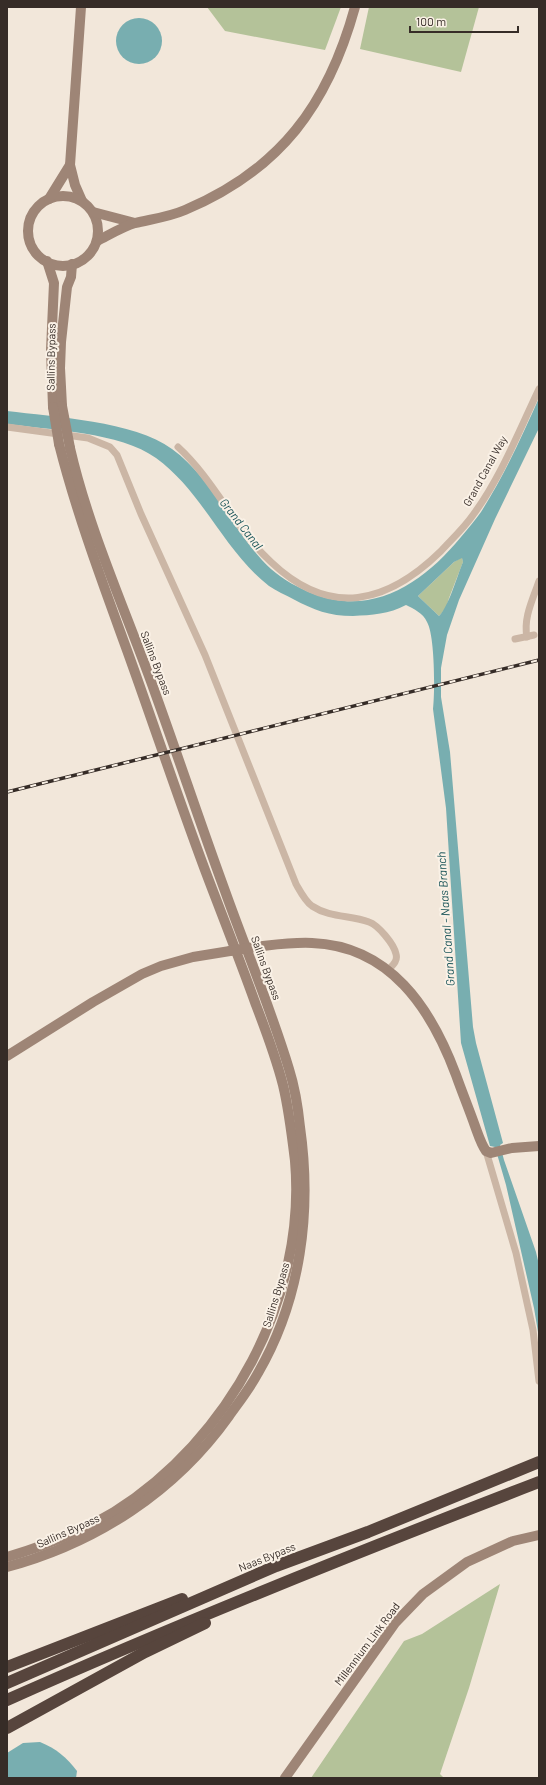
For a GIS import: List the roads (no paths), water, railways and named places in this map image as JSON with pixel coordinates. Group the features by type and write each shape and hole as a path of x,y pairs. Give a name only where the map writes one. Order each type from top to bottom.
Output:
{"highway":[{"name":"Naas Bypass","path":"7,1683 276,1566 368,1532 534,1464"},
{"path":"7,1700 86,1665 372,1547 535,1483"},
{"path":"7,1667 190,1596 368,1532"},
{"path":"7,1728 145,1652 372,1547"}],"main road":[{"path":"81,7 70,165 75,185 82,201 93,212 97,221 97,241 86,257 72,264 57,265 47,262 39,255 29,238 28,228 36,209 43,202 62,196 72,197 82,201"},
{"path":"97,241 135,223 157,220 183,211 224,192 259,167 284,144 312,110 327,83 345,42 355,7"},
{"path":"50,199 70,165"},
{"path":"93,212 135,223"},
{"name":"Sallins Bypass","path":"7,1567 48,1554 75,1543 117,1521 148,1500 178,1475 215,1436 259,1372 276,1336 297,1274 305,1216 303,1146 297,1101 290,1071 257,975 202,828 149,676 117,594 88,511 58,406 50,350 54,283 47,262"},
{"name":"Sallins Bypass","path":"7,1557 33,1549 71,1534 113,1513 145,1490 174,1465 199,1440 238,1388 259,1347 272,1317 281,1290 292,1240 295,1202 295,1166 288,1112 274,1054 186,817 79,516 59,444 58,406 61,342 67,287 71,277 72,264"},
{"path":"7,1056 93,1002 142,974 161,966 193,957 254,947 297,942 327,944 346,948 375,961 403,982 418,1001 443,1044 489,1152 539,1146"},
{"name":"Millennium Link Road","path":"285,1778 395,1623 423,1594 467,1562 513,1541 539,1535"}],"street":[{"name":"Grand Canal Way","path":"178,447 202,471 246,534 271,563 306,586 335,597 352,598 372,596 405,581 428,564 461,530 488,492 539,389"},
{"path":"7,427 88,438 110,447 117,455 141,514 205,655 296,884 311,905 319,910 331,915 370,922 381,931 391,943 397,955 395,963 388,970"},
{"path":"527,637 525,628 526,620 539,581"},
{"path":"515,639 534,635"},
{"path":"489,1152 516,1253 533,1330 539,1381"}],"water":[{"path":"144,18 156,24 161,32 161,50 156,58 148,63 134,64 122,58 117,50 116,36 122,24 130,19"},
{"path":"539,398 539,428 495,519 459,600 447,635 441,668 441,697 450,752 473,1027 503,1143 500,1145 504,1160 536,1252 539,1265 539,1338 534,1308 506,1185 495,1147 490,1146 461,1043 446,808 433,709 434,678 432,639 427,622 423,616 406,605 387,612 374,614 344,616 329,614 308,606 272,588 253,572 239,556 187,487 156,458 141,449 104,437 7,424 7,411 70,418 115,426 137,432 156,440 172,449 200,476 246,540 271,569 291,583 314,594 336,600 357,601 377,598 396,591 414,581 447,553 481,512 512,456","holes":["462,558 463,562 446,605 439,616 418,596 454,562"]},
{"path":"40,1742 56,1751 69,1762 77,1771 76,1778 7,1778 7,1753 23,1743"}],"railway":[{"path":"7,792 539,660"}],"water label":[{"name":"Grand Canal","path":"241,524"},
{"name":"Grand Canal - Naas Branch","path":"446,919"}]}
